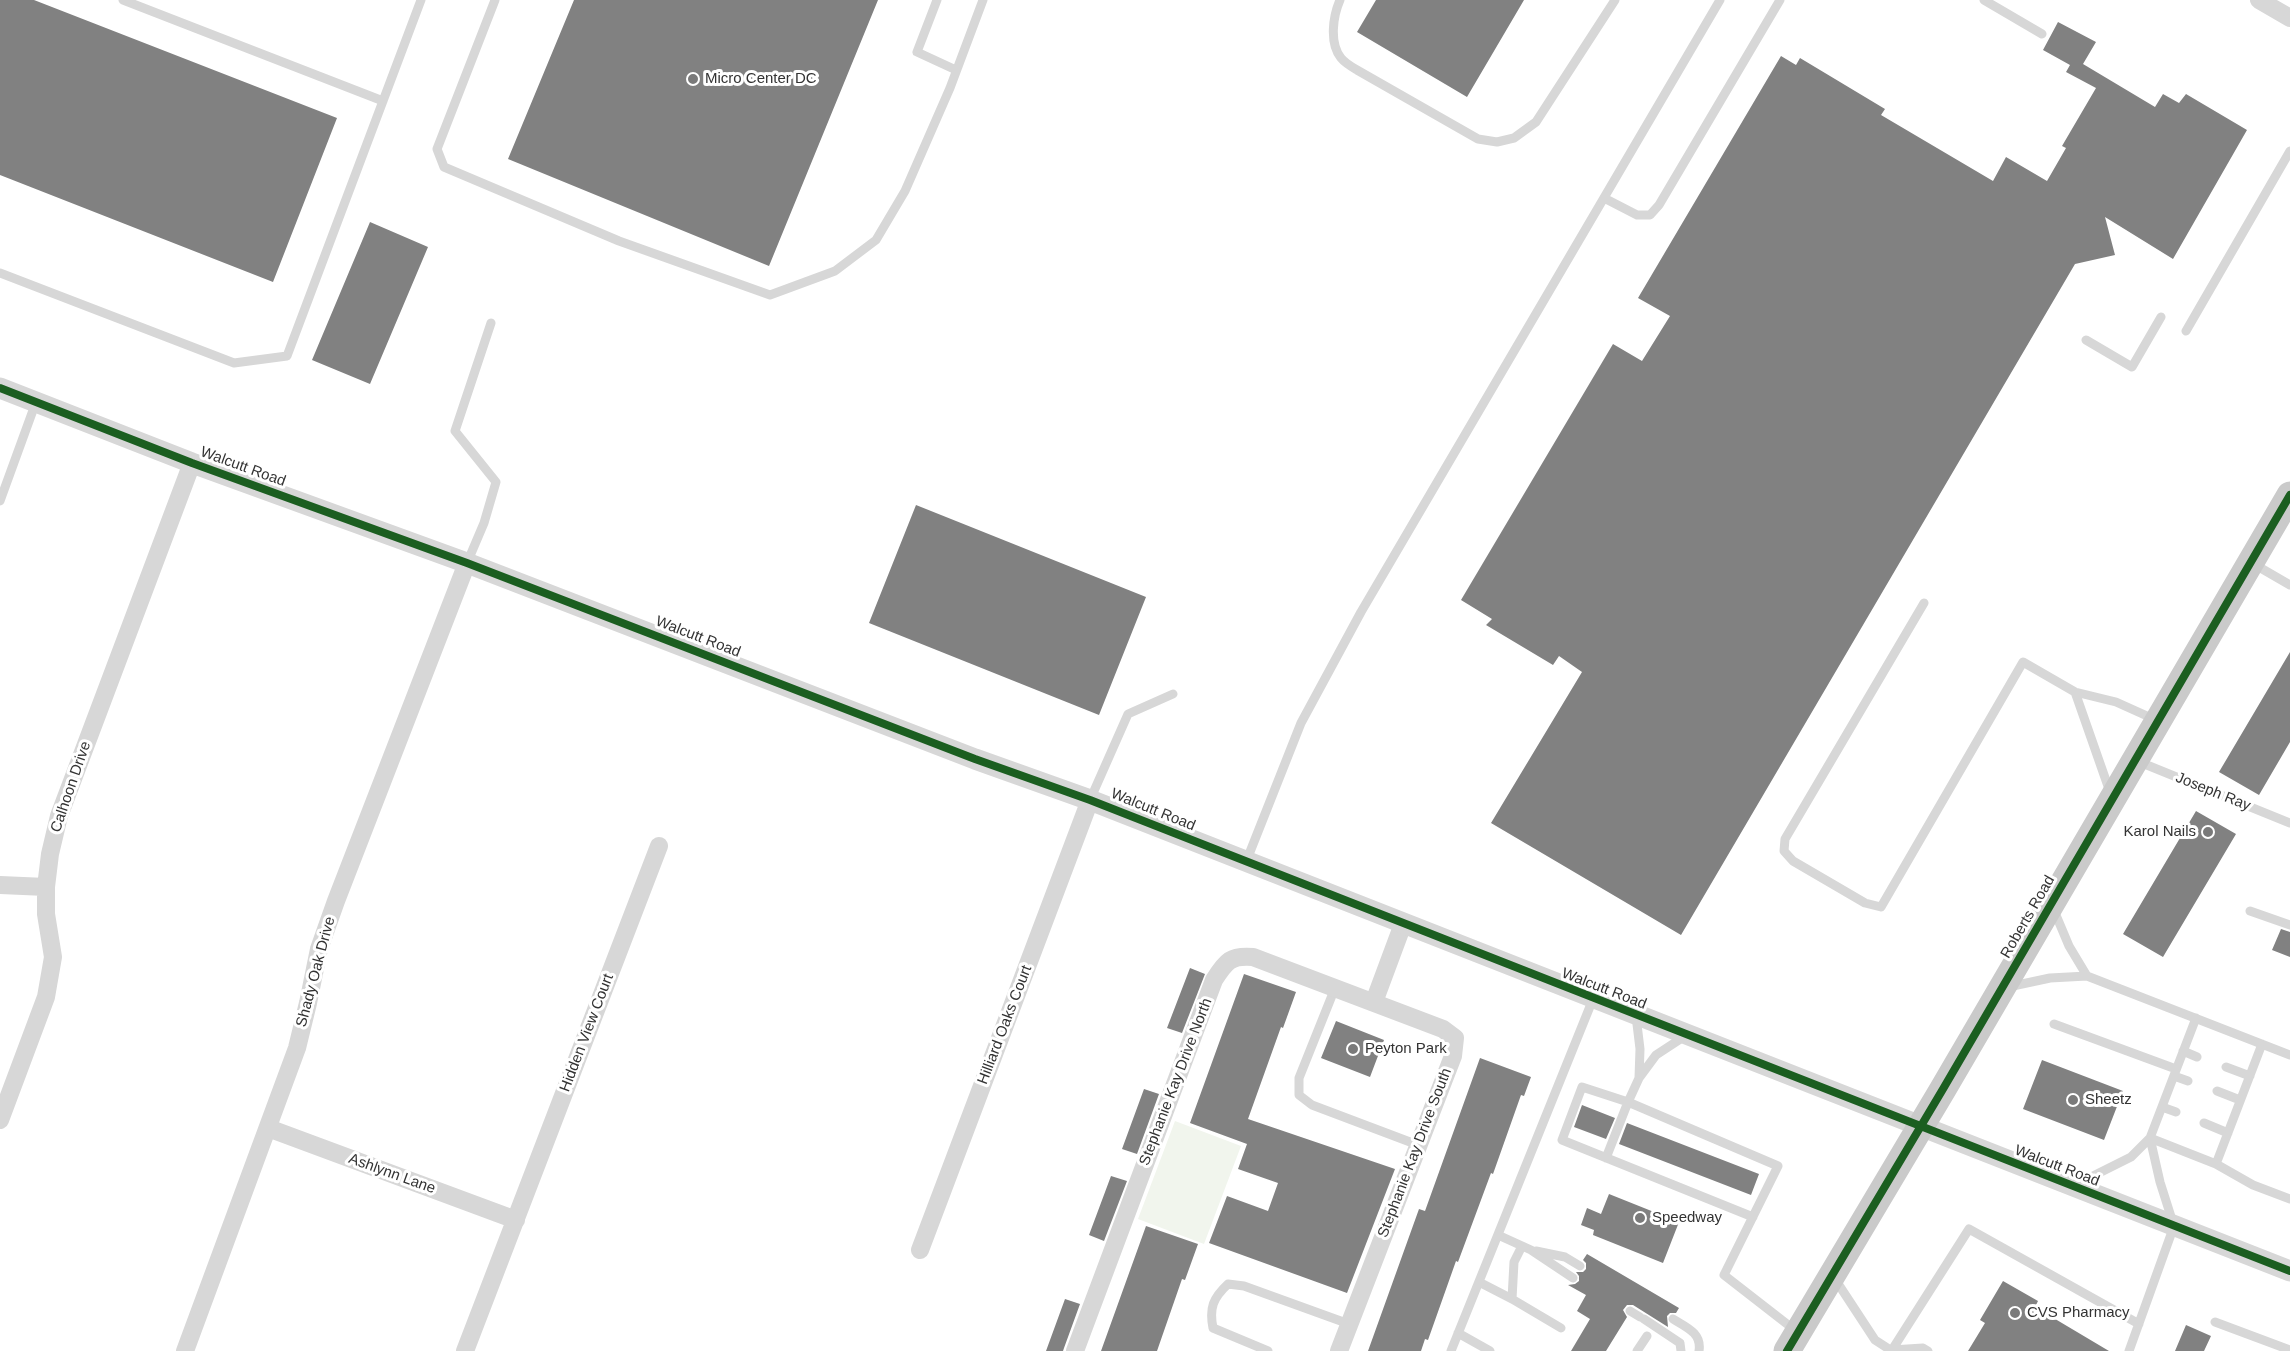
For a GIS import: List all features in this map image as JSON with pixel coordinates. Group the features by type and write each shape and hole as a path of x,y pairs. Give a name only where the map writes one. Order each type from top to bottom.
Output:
{"main road":[{"name":"Roberts Road","path":"1792,1342 2113,800 2290,495"}],"street":[{"path":"2259,0 2290,18"},
{"name":"Walcutt Road","path":"0,388 192,463 467,563 975,759 1090,800 1920,1128 2290,1271"},
{"name":"Calhoon Drive","path":"0,1120 46,997 52,957 46,914 46,886 50,854 59,816 192,463"},
{"name":"Shady Oak Drive","path":"185,1351 297,1048 319,949 332,910 467,563"},
{"name":"Hilliard Oaks Court","path":"920,1250 1090,800"},
{"name":"Hidden View Court","path":"465,1351 658,846"},
{"path":"0,885 46,886"},
{"path":"1374,1002 1403,924"},
{"name":"Stephanie Kay Drive North","path":"1075,1351 1214,980 1224,965 1237,956 1253,957 1374,1002"},
{"name":"Stephanie Kay Drive South","path":"1339,1351 1453,1056 1455,1038 1443,1029 1374,1002"},
{"name":"Ashlynn Lane","path":"268,1128 516,1220"}],"lane":[{"path":"123,0 383,101"},
{"path":"0,273 234,363 287,356 421,0"},
{"path":"495,0 437,149 444,167 619,241 770,294 835,270 876,240 905,191 983,0"},
{"path":"937,0 917,52 956,70"},
{"path":"1340,0 1334,15 1334,42 1341,58 1357,70 1478,139 1497,142 1514,138 1536,122 1615,0"},
{"path":"1246,862 1304,718 1361,612 1720,0"},
{"path":"1604,198 1637,215 1650,215 1659,205 1780,0"},
{"path":"1984,0 2042,34"},
{"path":"2186,331 2290,151"},
{"path":"2086,340 2132,367 2161,317"},
{"path":"467,563 484,523 496,482 455,431 491,323"},
{"path":"0,501 37,402"},
{"path":"2250,562 2290,585"},
{"path":"1924,603 1785,839 1784,851 1793,861 1865,903 1881,907 2023,663 2075,692 2116,702 2158,721"},
{"path":"2075,692 2113,800"},
{"path":"1090,800 1128,714 1173,694"},
{"name":"Joseph Ray","path":"2135,760 2290,823"},
{"path":"2051,903 2069,946 2087,976"},
{"path":"2250,911 2290,925"},
{"path":"2001,989 2050,978 2087,976 2290,1055"},
{"path":"1335,988 1299,1078 1299,1095 1312,1105 1418,1144"},
{"path":"1451,1351 1593,999"},
{"path":"1636,1016 1640,1049 1639,1077"},
{"path":"2071,1186 2131,1157 2150,1138 2196,1018"},
{"path":"2054,1024 2175,1072 2188,1081"},
{"path":"1606,1158 1639,1077 1656,1056 1687,1035"},
{"path":"2216,1164 2262,1044"},
{"path":"2183,1051 2198,1057"},
{"path":"2226,1067 2250,1076"},
{"path":"1753,1217 1562,1140 1582,1087 1628,1102 1778,1166 1753,1217 1724,1275 1792,1342"},
{"path":"2217,1091 2240,1100"},
{"path":"2162,1107 2176,1112"},
{"path":"2204,1123 2228,1133"},
{"path":"2150,1138 2216,1164 2253,1185 2290,1199"},
{"path":"2129,1351 2174,1226 2160,1182 2150,1138"},
{"path":"1892,1351 1969,1229 2139,1324"},
{"path":"1498,1235 1526,1248 1573,1278"},
{"path":"1526,1248 1565,1257 1580,1266"},
{"path":"1512,1299 1514,1262 1526,1248"},
{"path":"1833,1275 1875,1340 1892,1351 1923,1348 1928,1351"},
{"path":"1479,1282 1561,1328"},
{"path":"1268,1351 1213,1328 1212,1302 1228,1284 1244,1286 1349,1324"},
{"path":"1630,1311 1680,1343 1681,1351"},
{"path":"1673,1319 1695,1333 1700,1344 1699,1351"},
{"path":"2215,1322 2290,1350"},
{"path":"1458,1333 1490,1351"},
{"path":"1637,1351 1647,1336"}],"shaded area":[{"path":"1175,1121 1241,1146 1204,1244 1138,1219"}],"building":[{"path":"0,0 34,0 337,118 273,282 0,175"},
{"name":"Micro Center DC","path":"574,0 878,0 769,266 508,159"},
{"path":"1376,0 1524,0 1467,97 1357,32"},
{"path":"2058,22 2096,42 2083,64 2155,107 2163,94 2179,103 2186,94 2247,130 2173,259 2105,217 2115,255 2075,264 1681,935 1491,823 1582,672 1559,656 1553,665 1486,625 1492,619 1461,600 1613,344 1642,361 1670,316 1638,298 1781,56 1796,65 1800,58 1885,109 1881,115 1993,181 2006,157 2047,181 2066,148 2062,146 2096,88 2066,72 2070,65 2043,50"},
{"path":"370,222 428,247 370,384 312,360"},
{"path":"916,505 1146,597 1099,715 869,623"},
{"path":"2290,652 2290,742 2259,795 2219,772"},
{"path":"2196,811 2236,834 2163,957 2123,934"},
{"path":"2281,929 2290,932 2290,957 2272,950"},
{"path":"1190,968 1205,974 1182,1033 1167,1028"},
{"path":"1244,974 1296,992 1248,1119 1395,1169 1347,1293 1209,1243 1227,1196 1268,1211 1278,1183 1238,1169 1247,1144 1190,1123"},
{"name":"Peyton Park","path":"1336,1021 1384,1040 1370,1077 1321,1058"},
{"path":"1480,1058 1531,1077 1524,1096 1521,1095 1493,1174 1491,1173 1458,1262 1456,1261 1428,1340 1425,1339 1421,1351 1368,1351 1419,1209 1425,1211"},
{"name":"Sheetz","path":"2042,1060 2123,1091 2104,1140 2023,1109"},
{"path":"1144,1089 1159,1094 1137,1154 1122,1149"},
{"path":"1582,1105 1615,1118 1606,1139 1574,1127"},
{"path":"1627,1123 1759,1174 1751,1195 1619,1144"},
{"path":"1111,1176 1127,1181 1104,1241 1089,1235"},
{"path":"1609,1194 1679,1222 1663,1263 1593,1235 1594,1230 1581,1225 1587,1208 1601,1214"},
{"path":"1146,1226 1198,1244 1185,1280 1182,1279 1157,1351 1101,1351"},
{"path":"1587,1254 1679,1308 1676,1313 1670,1313 1667,1316 1668,1327 1633,1305 1627,1305 1623,1310 1627,1317 1606,1351 1571,1351 1590,1319 1577,1311 1586,1295 1568,1285 1579,1281 1576,1272 1583,1272 1586,1269 1586,1263 1583,1260"},
{"name":"CVS Pharmacy","path":"2003,1281 2038,1301 2035,1307 2109,1351 1968,1351 1985,1323 1980,1320"},
{"path":"1065,1299 1080,1304 1063,1351 1046,1351"},
{"path":"2186,1325 2211,1336 2204,1351 2175,1351"}],"cycle path":[{"path":"0,388 192,463 467,563 975,759 1090,800 2290,1271"},
{"path":"1787,1351 2290,495"}],"place":[{"name":"Micro Center DC","path":"693,79"},
{"name":"Karol Nails","path":"2208,832"},
{"name":"Peyton Park","path":"1353,1049"},
{"name":"Sheetz","path":"2073,1100"},
{"name":"Speedway","path":"1640,1218"},
{"name":"CVS Pharmacy","path":"2015,1313"}]}
